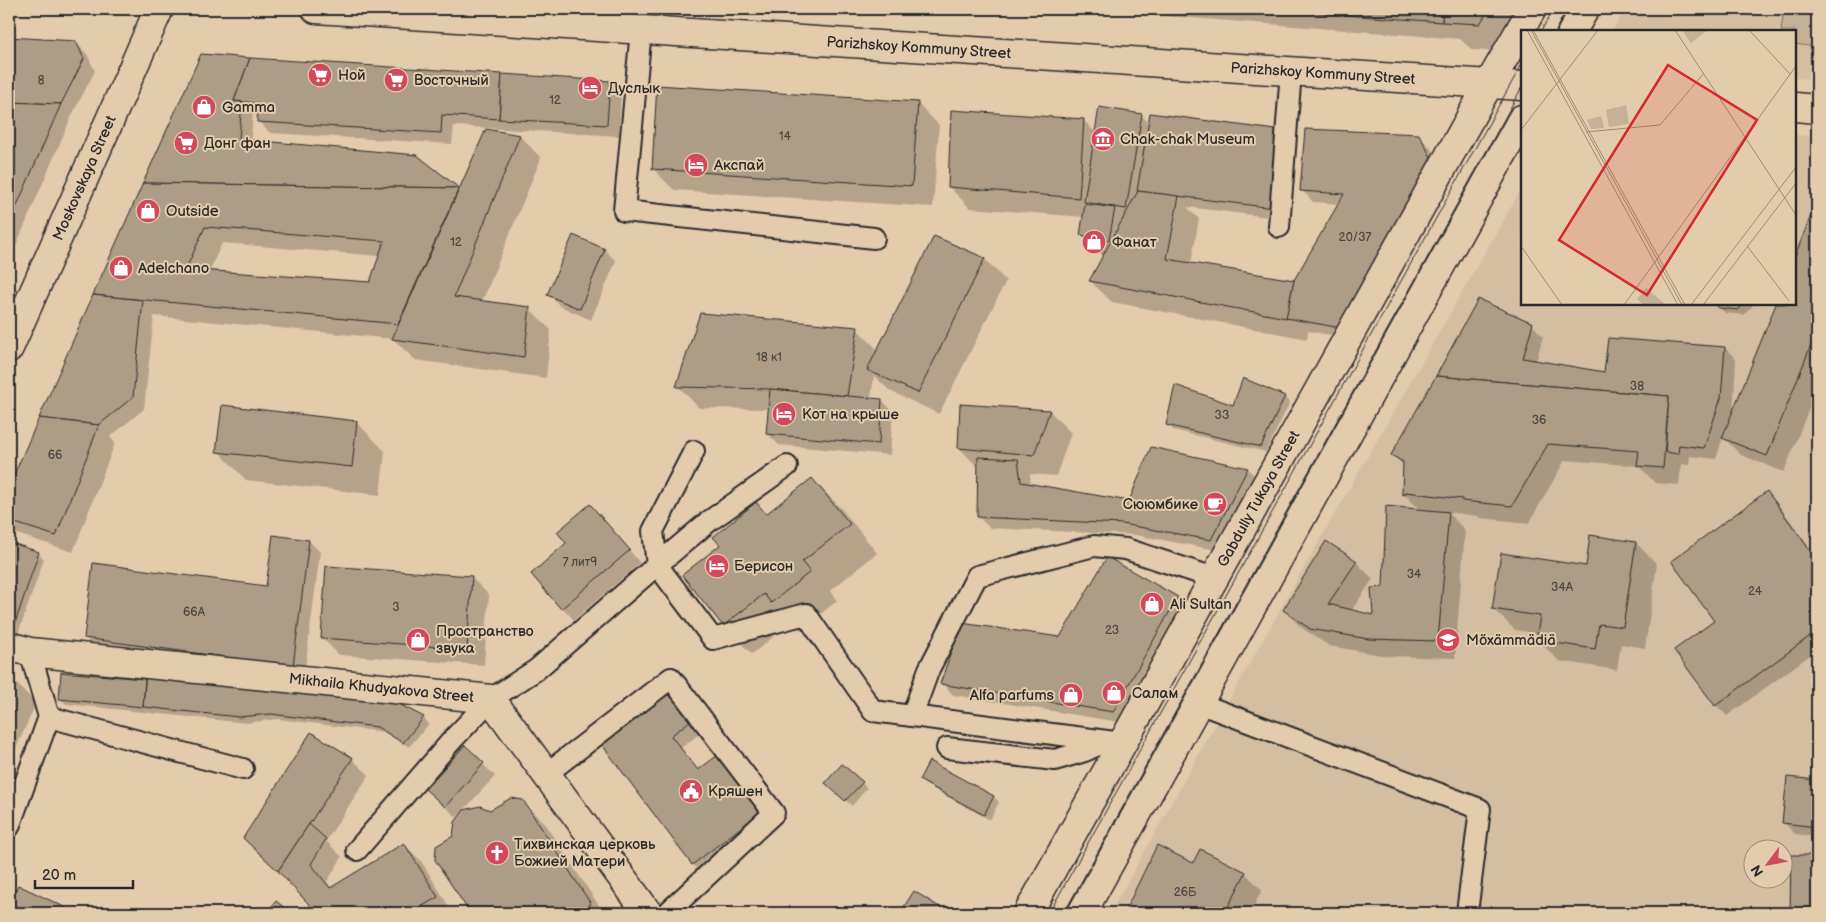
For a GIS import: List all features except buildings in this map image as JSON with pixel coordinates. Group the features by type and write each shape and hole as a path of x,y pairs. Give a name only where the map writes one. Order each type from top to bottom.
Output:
{"street":[{"name":"Moskovskaya Street","path":"9,348 159,9"},
{"name":"Parizhskoy Kommuny Street","path":"316,9 531,16 641,30 1521,86"},
{"name":"Gabdully Tukaya Street","path":"1028,913 1115,742 1214,578 1532,9"},
{"path":"1573,30 1586,9"},
{"path":"1796,107 1817,109"},
{"path":"1082,913 1521,121"},
{"name":"Mikhaila Khudyakova Street","path":"19,649 491,699 648,913"}],"lane":[{"path":"641,30 624,211 874,238"},
{"path":"1279,227 1291,72"},
{"path":"694,451 653,531 656,565 713,639 806,614 874,710 1115,742"},
{"path":"357,850 454,738 491,699 536,670 708,522 787,466"},
{"path":"912,716 929,669 977,576 1094,546 1126,549 1214,578"},
{"path":"9,827 48,717 19,649"},
{"path":"546,774 671,678 774,814 667,913"},
{"path":"1198,703 1480,809 1467,913"},
{"path":"48,717 243,769"},
{"path":"947,748 1055,760 1115,742"}],"shaded area":[{"path":"1626,9 1817,9 1817,80 1796,78 1796,30 1613,30"},
{"path":"1784,9 1817,9 1817,47 1796,44 1796,30 1781,30"},
{"path":"1796,135 1817,137 1817,913 1110,913 1282,606 1521,190 1521,305 1796,305"}],"tram line":[{"path":"1542,30 1554,9"},
{"path":"1557,30 1569,9"},
{"path":"1049,913 1521,66"},
{"path":"1064,913 1521,89"}],"place":[{"name":"Ной","path":"320,75"},
{"name":"Восточный","path":"396,80"},
{"name":"Дуслык","path":"590,88"},
{"name":"Gamma","path":"204,107"},
{"name":"Chak-chak Museum","path":"1103,139"},
{"name":"Донг фан","path":"186,143"},
{"name":"Акспай","path":"696,165"},
{"name":"Outside","path":"148,211"},
{"name":"Фанат","path":"1094,242"},
{"name":"Adelchano","path":"121,268"},
{"name":"Кот на крыше","path":"784,414"},
{"name":"Сююмбике","path":"1215,504"},
{"name":"Берисон","path":"717,566"},
{"name":"Ali Sultan","path":"1152,604"},
{"name":"Пространство звука","path":"418,640"},
{"name":"Möxämmädiä","path":"1448,640"},
{"name":"Салам","path":"1114,693"},
{"name":"Alfa parfums","path":"1071,695"},
{"name":"Кряшен","path":"691,791"},
{"name":"Тихвинская церковь Божией Матери","path":"497,853"}]}
